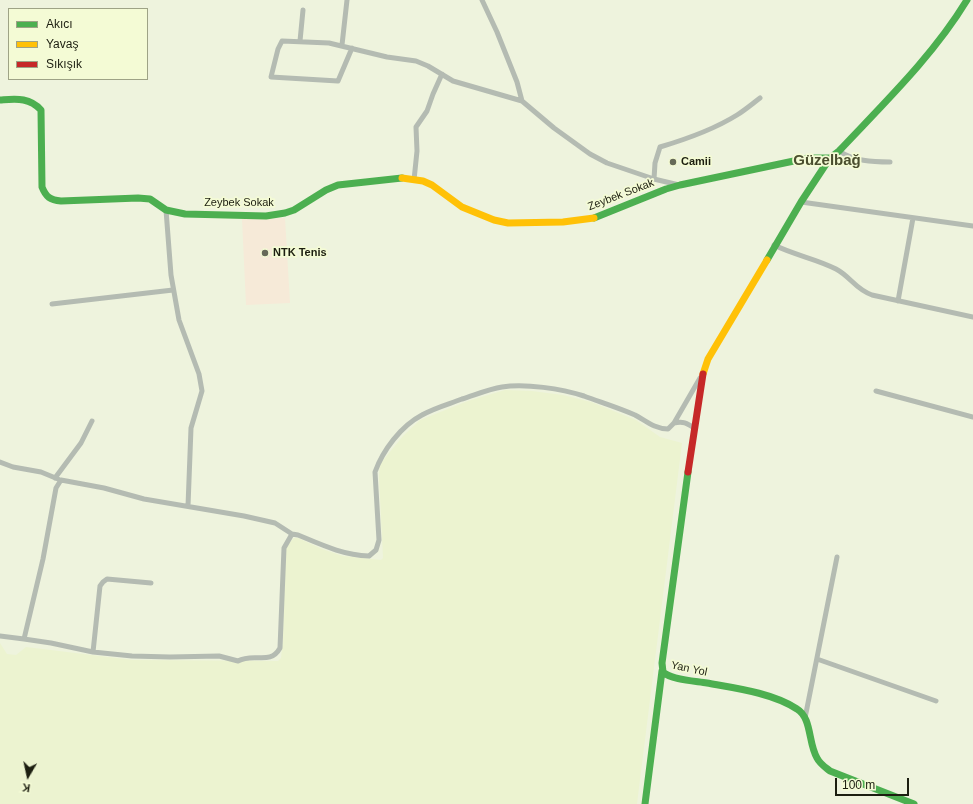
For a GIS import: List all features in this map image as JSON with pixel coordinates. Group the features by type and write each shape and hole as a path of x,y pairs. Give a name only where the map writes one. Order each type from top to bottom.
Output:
{"street":[{"path":"342,45 347,0"},
{"path":"482,0 497,32 517,82 522,102"},
{"name":"Yan Yol","path":"806,718 794,706 762,695 670,677 664,675 662,671 702,376 708,360 774,246 800,202 830,158 839,151 932,50 953,23 968,0"},
{"path":"300,41 303,10"},
{"path":"352,48 338,81 271,77 278,49 282,41 329,43 416,61 453,81 522,102 554,128 590,154 607,163 654,179 680,185"},
{"path":"414,180 417,151 416,126 427,110 442,74"},
{"path":"654,179 655,163 660,147 692,137 717,126 737,115 760,98"},
{"name":"Zeybek Sokak","path":"0,100 28,99 37,104 41,110 42,187 44,195 50,200 61,201 144,198 150,199 166,210 185,214 276,215 294,210 326,190 338,185 402,178 432,185 462,207 478,214 508,223 563,222 592,219 666,189 680,185 808,158 830,158"},
{"path":"839,151 870,162 890,162"},
{"path":"800,202 973,226"},
{"path":"166,210 173,290 179,320 199,374 202,391 191,428 188,506"},
{"path":"898,301 913,218"},
{"path":"774,246 787,252 835,268 862,291 872,295 973,317"},
{"path":"52,304 173,290"},
{"path":"0,462 13,468 41,472 61,480 104,488 144,499 244,516 275,523 292,534 298,535 339,552 369,556 376,550 379,540 375,472 378,462 389,445 407,425 422,415 480,393 503,387 522,386 563,391 583,396 635,416 656,427 668,429 674,423 702,376"},
{"path":"876,391 973,417"},
{"path":"674,423 681,421 688,423 694,428"},
{"path":"55,478 81,443 92,422"},
{"path":"24,639 43,559 56,488 61,480"},
{"path":"0,636 51,643 92,652 132,656 219,656 238,661 245,657 272,657 280,648 284,548 292,534"},
{"path":"837,557 806,718 814,753 817,761 830,771 909,803"},
{"path":"92,652 100,586 103,582 107,580 151,583"},
{"path":"817,659 936,701"},
{"path":"645,804 662,671"}],"shaded area":[{"name":"NTK Tenis","path":"285,218 290,303 246,305 242,219"},
{"path":"505,390 532,391 563,395 591,402 636,420 660,437 682,443 637,804 0,804 0,643 7,654 16,655 26,647 133,660 278,661 281,658 283,638 285,555 287,545 294,538 298,538 322,549 343,556 381,560 383,558 379,477 380,464 403,436 420,420 468,401"}],"traffic: fast":[{"path":"767,260 801,202 830,158 839,151 923,60 954,21 967,0"},
{"path":"0,100 17,99 27,101 41,110 42,187 51,199 57,201 138,198 150,199 166,210 185,214 266,216 294,210 326,190 338,185 402,178"},
{"path":"594,218 666,189 680,185 808,158 830,158"},
{"path":"688,472 662,663 663,672 672,677 754,692 787,703 802,713 805,718 814,752 824,767 830,771 914,804"},
{"path":"645,804 662,671"}],"traffic: slow":[{"path":"402,178 423,181 432,185 462,207 494,220 508,223 563,222 594,218"},
{"path":"703,374 708,359 767,260"}],"traffic: jam":[{"path":"688,472 703,374"}],"place":[{"name":"Camii","path":"673,162"},
{"name":"NTK Tenis","path":"265,253"}],"district":[{"name":"Güzelbağ","path":"827,161"}]}
